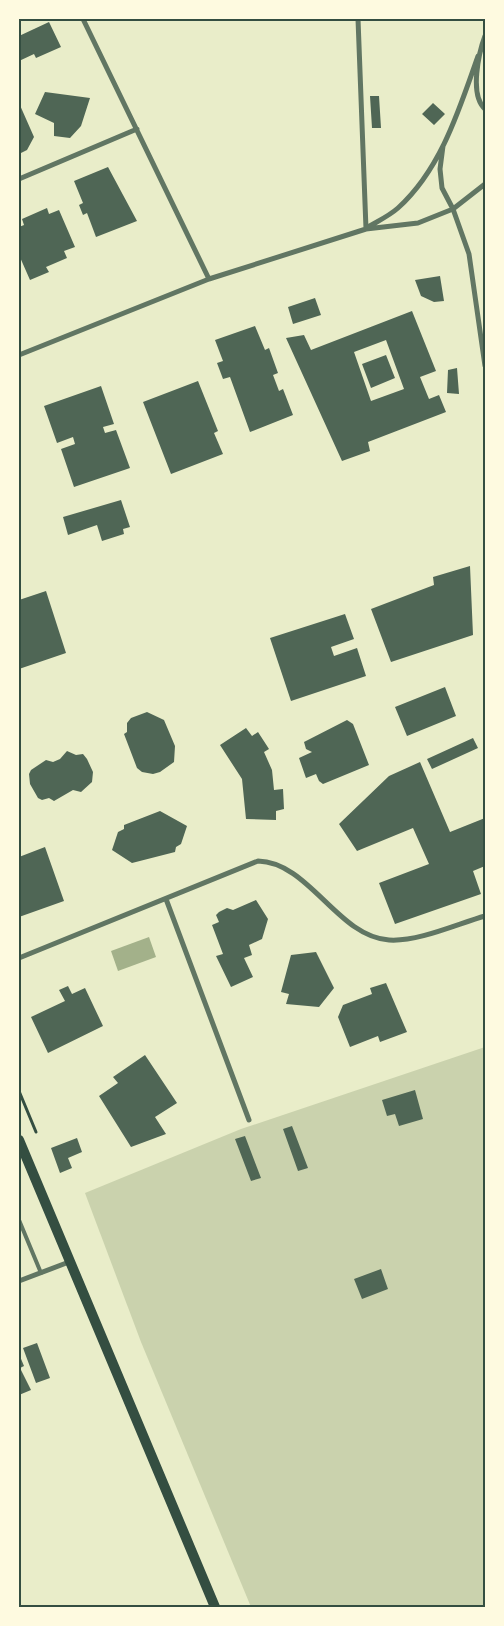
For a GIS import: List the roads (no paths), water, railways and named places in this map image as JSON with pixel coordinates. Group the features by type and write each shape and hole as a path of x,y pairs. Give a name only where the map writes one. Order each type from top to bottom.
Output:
{"main road":[{"path":"19,1140 215,1607"}],"street":[{"path":"83,19 209,280"},
{"path":"358,19 366,228"},
{"path":"366,228 397,209 423,181 458,115 485,36"},
{"path":"478,56 477,85 482,106 485,109"},
{"path":"19,179 137,129"},
{"path":"443,146 440,169 442,188 453,209 469,254 485,366"},
{"path":"19,355 209,280 366,228 418,223 453,209 485,184"},
{"path":"19,958 166,900 258,861 268,862 297,877 354,925 378,939 407,940 485,916"},
{"path":"166,900 249,1120"},
{"path":"19,1281 69,1262"}],"lane":[{"path":"19,1220 40,1273"}]}
